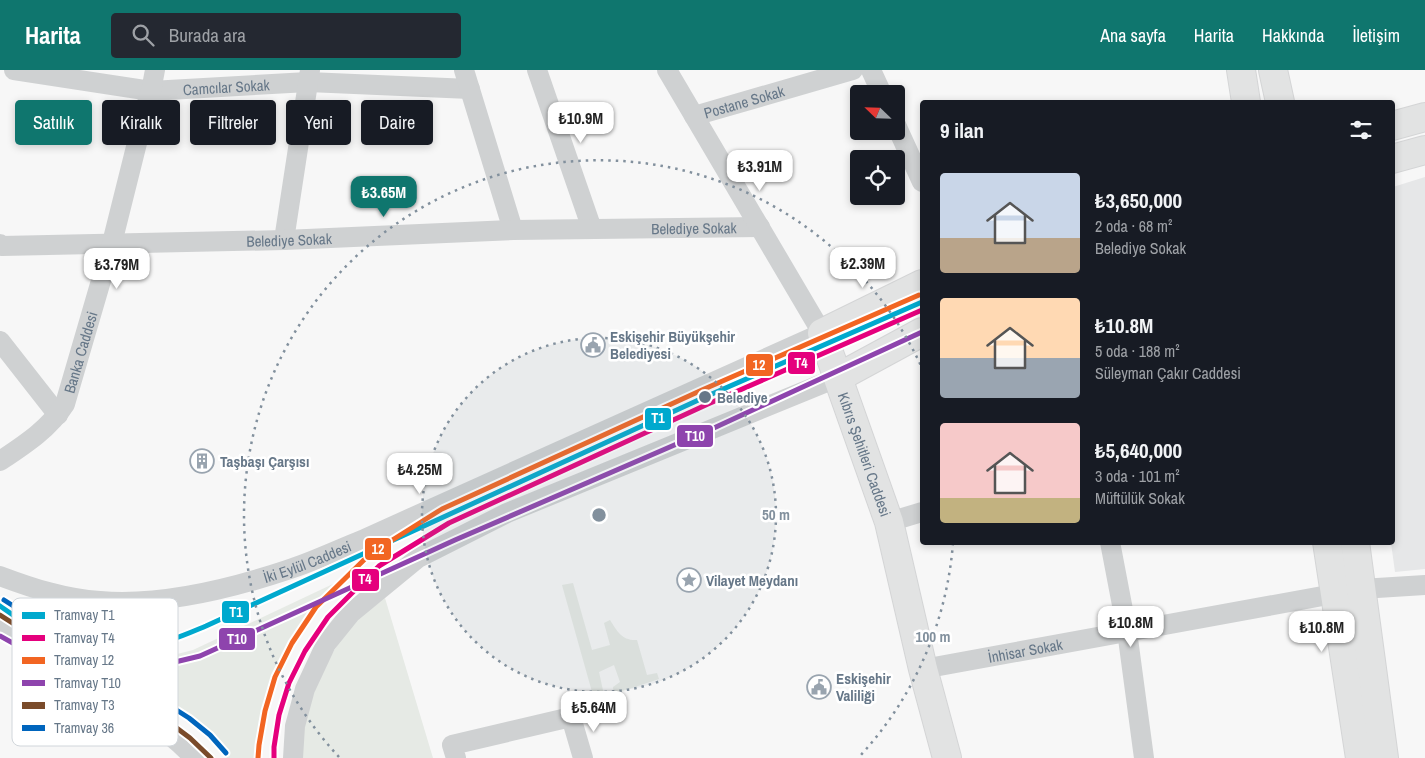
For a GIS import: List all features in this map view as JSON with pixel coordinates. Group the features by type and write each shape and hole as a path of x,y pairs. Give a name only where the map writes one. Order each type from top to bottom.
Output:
{"main road":[{"path":"1241,70 1246,100"},
{"path":"1273,70 1280,100"},
{"path":"1395,125 1425,117"},
{"path":"1395,158 1425,150"},
{"name":"İki Eylül Caddesi","path":"822,333 920,285"},
{"name":"Kıbrıs Şehitleri Caddesi","path":"822,333 889,522 923,669 947,758"},
{"path":"839,377 920,333"},
{"path":"1327,545 1360,758"},
{"path":"1355,545 1384,758"}],"street":[{"name":"Camcılar Sokak","path":"14,70 151,91 309,76 467,79"},
{"name":"Banka Caddesi","path":"1,460 36,437 58,415 65,404 112,243 155,70"},
{"path":"537,70 592,229"},
{"name":"Kıbrıs Şehitleri Caddesi","path":"667,70 822,333"},
{"name":"Postane Sokak","path":"694,116 853,70"},
{"path":"871,70 878,85"},
{"path":"284,240 309,76"},
{"path":"467,79 513,230"},
{"path":"903,140 920,178"},
{"name":"Belediye Sokak","path":"1,246 284,240 513,230 760,226"},
{"name":"İki Eylül Caddesi","path":"167,598 206,593 288,570 362,540 822,333"},
{"path":"0,341 58,415"},
{"path":"292,758 295,726 304,689 326,644 351,613 418,558 507,513 839,377"},
{"path":"889,522 920,513"},
{"path":"1111,545 1127,631 1144,758"},
{"name":"İki Eylül Caddesi","path":"0,576 44,592 78,598"},
{"path":"1361,589 1425,585"},
{"name":"İnhisar Sokak","path":"923,669 1361,589"},
{"path":"0,627 12,635"},
{"path":"454,752 571,717 583,758"},
{"path":"178,742 194,758"}],"shaded area":[{"path":"1425,177 1425,569 1395,572 1391,545 1395,545 1395,186"},
{"path":"335,583 288,649 268,702 257,748 257,758 227,758 208,734 178,714 178,654 193,650"},
{"path":"573,583 592,650 610,645 604,623 610,620 624,637 637,640 647,675 657,673 659,679 614,694 613,687 620,682 614,665 599,672 604,695 594,699 562,585"},
{"path":"385,598 433,758 302,758 301,731 322,669 351,624"}],"tram line":[{"name":"12","path":"258,758 265,711 275,677 292,643 316,607 370,554 442,509 702,390 919,295"},
{"name":"T1","path":"178,637 206,626 705,397 920,303"},
{"name":"T4","path":"274,758 279,715 289,683 305,651 328,617 379,566 449,523 708,404 920,311"},
{"name":"T10","path":"178,661 200,656 455,540 716,427 920,333"},
{"name":"36","path":"4,600 12,605"},
{"name":"T1","path":"0,606 12,614"},
{"name":"T3","path":"0,615 12,623"},
{"name":"T10","path":"0,636 12,643"},
{"name":"36","path":"178,711 210,735 226,753"},
{"name":"T3","path":"178,729 211,758"}],"place":[{"name":"Eskişehir Büyükşehir Belediyesi","path":"593,345"},
{"name":"Belediye","path":"705,397"},
{"name":"Taşbaşı Çarşısı","path":"202,461"},
{"name":"Vilayet Meydanı","path":"689,580"},
{"name":"Eskişehir Valiliği","path":"819,687"}]}
